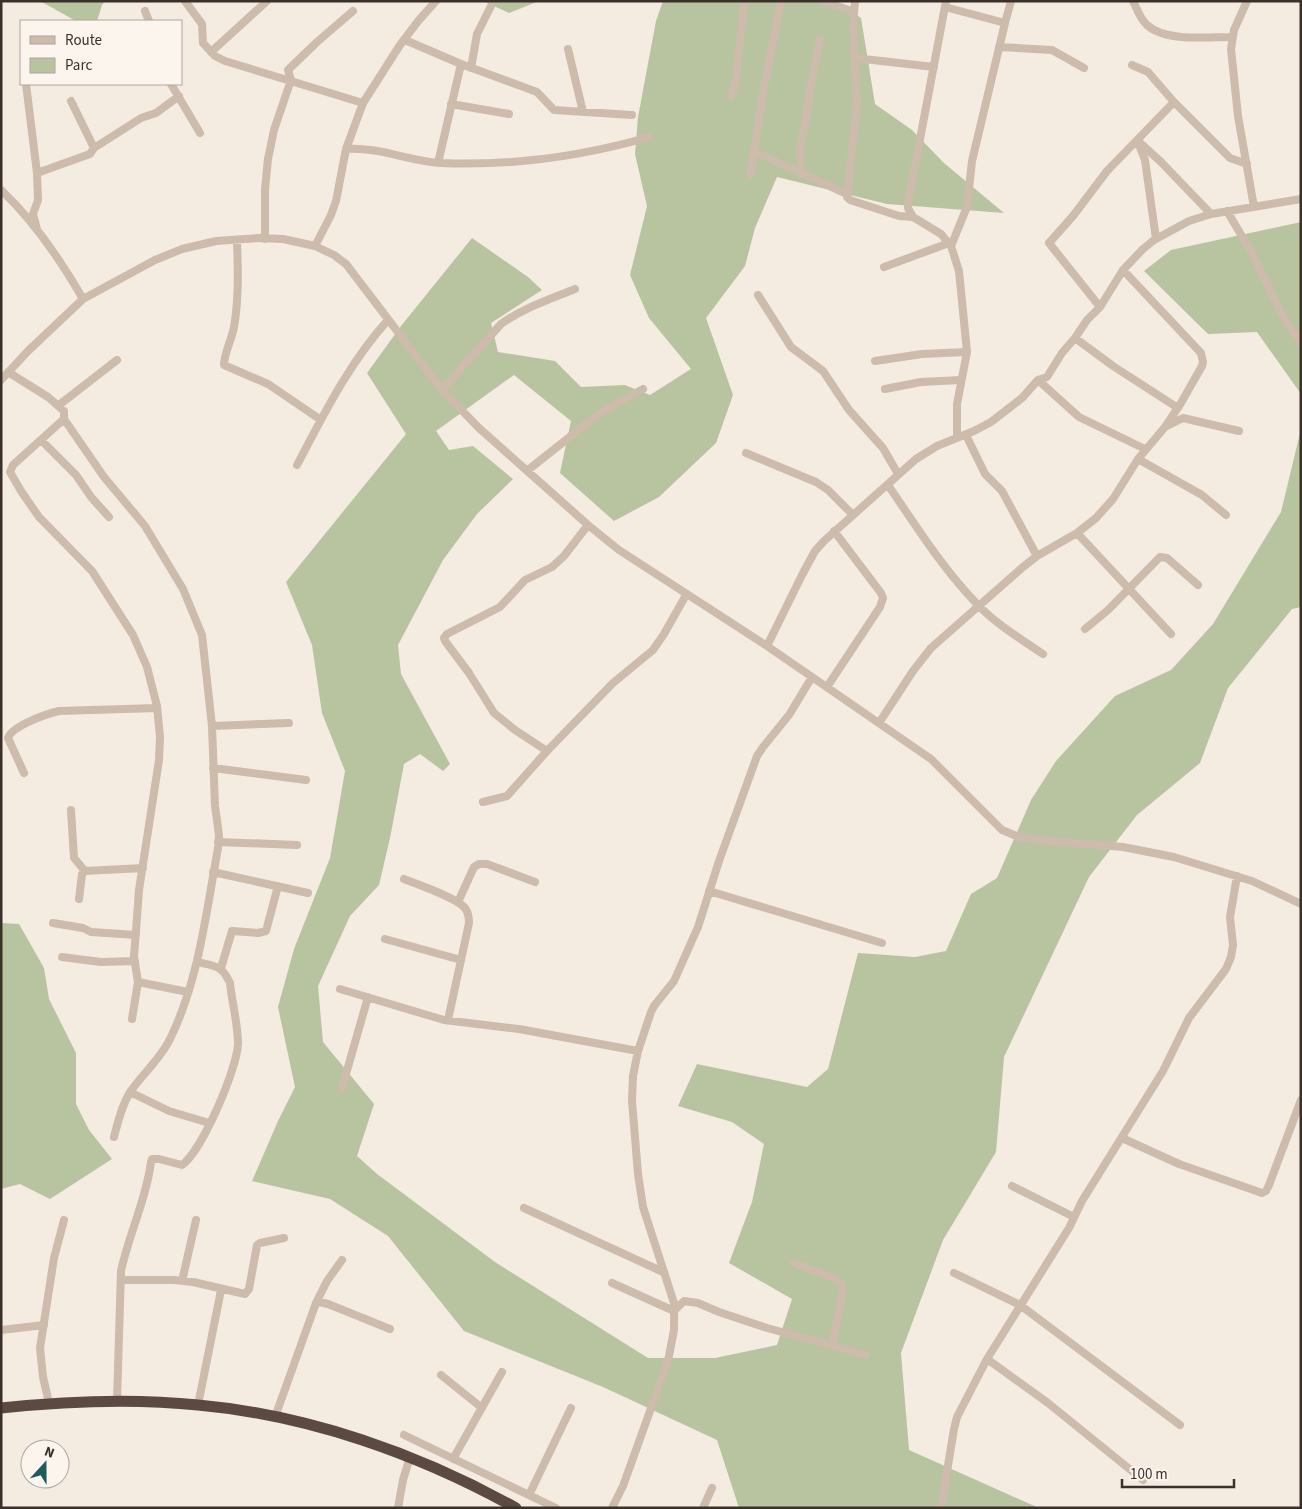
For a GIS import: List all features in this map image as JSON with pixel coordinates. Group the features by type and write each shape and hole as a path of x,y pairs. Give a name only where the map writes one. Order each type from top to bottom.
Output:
{"highway":[{"path":"1,1408 49,1403 117,1401 198,1404 275,1417 356,1438 410,1457 461,1479 516,1508"}],"street":[{"path":"185,1 202,24 204,43 211,52 226,61 363,104"},
{"path":"211,52 267,1"},
{"path":"315,246 336,201 346,149 363,104 418,20 436,1"},
{"path":"731,97 736,81 744,1"},
{"path":"750,175 764,87 781,1"},
{"path":"823,1 854,12"},
{"path":"855,1 853,27 857,102 847,196 850,200 899,216 913,217 937,231 950,244 959,271 967,352 956,415 957,438"},
{"path":"884,267 950,244 967,207 972,161 1011,1"},
{"path":"1133,1 1147,25 1164,34 1187,37 1232,38"},
{"path":"1247,1 1236,24 1231,49 1238,116 1254,207"},
{"path":"913,217 908,208 908,203 946,4 1005,23"},
{"path":"471,68 477,34 491,6"},
{"path":"145,11 149,20"},
{"path":"265,239 265,189 268,159 274,130 291,80 288,70 353,11"},
{"path":"801,174 800,152 820,39"},
{"path":"405,40 471,68 537,92 554,110 632,115"},
{"path":"999,47 1052,50 1084,68"},
{"path":"568,49 583,112"},
{"path":"856,58 934,67"},
{"path":"438,163 461,64"},
{"path":"1132,65 1148,72 1174,102 1230,158 1247,164"},
{"path":"26,85 37,173 38,200 32,214 37,229"},
{"path":"172,85 200,133"},
{"path":"37,173 90,154 94,148 141,118 156,113 179,96"},
{"path":"71,101 94,148"},
{"path":"1100,307 1049,243 1073,216 1107,171 1174,102"},
{"path":"451,104 509,114"},
{"path":"346,149 373,149 438,163 524,162 579,154 649,137"},
{"path":"1138,141 1162,162 1211,214"},
{"path":"1138,141 1145,160 1156,238"},
{"path":"755,152 847,194"},
{"path":"1,190 50,246 83,299"},
{"path":"767,646 815,551 834,530 916,459 937,446 991,422 1022,398 1038,380 1047,377 1062,353 1087,320 1100,307 1123,270 1156,238 1189,221 1211,214 1301,199"},
{"path":"1228,211 1253,255 1282,315 1301,344"},
{"path":"1,380 83,299 155,260 182,249 216,241 283,239 315,246 334,255 346,264 442,390 479,428 588,525 619,550 767,646 931,759 1002,830 1010,834 1048,841 1130,848 1174,857 1237,876 1272,889 1301,904"},
{"path":"237,240 239,277 237,305 234,328 224,365 268,384 321,420"},
{"path":"879,723 912,671 931,648 1037,556 1078,533 1113,500 1145,449 1165,427 1178,408 1202,366 1202,353 1123,270"},
{"path":"442,390 501,324 510,317 539,303 576,289"},
{"path":"758,296 791,347 823,371 849,410 883,448 898,474"},
{"path":"297,464 354,363 388,320"},
{"path":"1075,338 1113,366 1178,408"},
{"path":"875,361 922,354 967,352"},
{"path":"60,405 117,360"},
{"path":"8,372 60,405 64,411 64,419 104,477 145,526 183,589 202,635 212,726 218,842 213,872 197,962 188,992 170,1040 157,1060 130,1092 123,1106 114,1137"},
{"path":"885,389 921,382 961,380"},
{"path":"1038,380 1073,413 1145,449"},
{"path":"528,470 600,413 643,389"},
{"path":"1165,427 1183,418 1239,430"},
{"path":"64,419 13,465 10,472 12,478 39,517 92,571 133,635 147,667 157,708 160,737 159,760 139,890 135,961 138,982 132,1019"},
{"path":"966,434 985,474 1002,491 1037,556"},
{"path":"41,440 76,475 91,497 109,517"},
{"path":"746,453 816,482 828,490 853,515"},
{"path":"1138,459 1202,496 1226,515"},
{"path":"888,485 944,565 979,606 1043,654"},
{"path":"547,751 515,730 494,712 444,638 447,634 500,607 525,580 552,567 564,556 588,525"},
{"path":"827,687 880,607 883,598 834,530"},
{"path":"1078,533 1171,634"},
{"path":"1085,629 1108,610 1160,557 1167,558 1198,585"},
{"path":"483,802 507,796 547,751 613,683 653,650 686,595"},
{"path":"612,1508 623,1486 668,1361 674,1330 674,1303 644,1207 638,1174 632,1101 633,1076 638,1052 651,1012 674,981 698,927 757,756 790,715 812,677"},
{"path":"24,773 8,738 12,731 21,726 59,711 157,708"},
{"path":"212,726 289,723"},
{"path":"213,768 306,780"},
{"path":"71,810 74,858 84,871"},
{"path":"218,842 297,845"},
{"path":"458,902 474,868 479,864 487,864 536,882"},
{"path":"84,871 143,868"},
{"path":"79,899 84,871"},
{"path":"213,872 308,893"},
{"path":"941,1508 957,1417 987,1359 1168,1064 1189,1018 1226,969 1233,945 1230,917 1237,876"},
{"path":"404,879 458,902 465,908 468,914 469,923 448,1020"},
{"path":"221,968 232,931 258,934 266,931 278,886"},
{"path":"709,891 882,943"},
{"path":"53,923 84,928 91,932 136,935"},
{"path":"385,939 461,960"},
{"path":"62,957 101,962 135,961"},
{"path":"117,1401 121,1280 124,1258 145,1197 152,1159 182,1166 187,1162 198,1147 224,1092 238,1046 230,983 221,968 197,962"},
{"path":"138,982 188,992"},
{"path":"340,989 448,1020 519,1029 638,1052"},
{"path":"342,1088 368,997"},
{"path":"130,1092 169,1112 209,1124"},
{"path":"1122,1138 1179,1164 1262,1193 1266,1191 1269,1185 1301,1100"},
{"path":"1012,1186 1074,1217"},
{"path":"524,1208 664,1272"},
{"path":"49,1403 40,1358 54,1258 64,1220"},
{"path":"182,1281 196,1220"},
{"path":"121,1280 182,1281 241,1294 247,1292 257,1245 284,1238"},
{"path":"275,1417 316,1304 327,1281 342,1260"},
{"path":"794,1263 836,1279 841,1283 843,1290 832,1346"},
{"path":"954,1273 1020,1305 1180,1425"},
{"path":"612,1282 674,1311"},
{"path":"198,1404 221,1290"},
{"path":"674,1311 684,1301 698,1303 767,1328 866,1355"},
{"path":"316,1304 319,1302 328,1304 390,1329"},
{"path":"1,1330 44,1325"},
{"path":"987,1359 1048,1403 1143,1480"},
{"path":"454,1459 502,1372"},
{"path":"441,1375 482,1408"},
{"path":"529,1495 571,1408"},
{"path":"404,1435 556,1508"},
{"path":"398,1508 403,1480 410,1457"},
{"path":"703,1508 712,1488"}],"green space":[{"path":"40,1 105,1 97,20 74,20"},
{"path":"483,1 539,1 509,13"},
{"path":"663,1 834,1 861,18 875,104 912,130 944,163 1004,213 887,204 777,177 755,228 745,266 706,318 733,395 716,443 659,497 614,521 560,473 571,421 514,375 436,431 449,450 473,446 513,479 477,514 443,560 398,645 401,674 450,764 443,771 420,754 404,764 379,885 350,916 318,986 323,1042 374,1104 357,1156 377,1174 495,1262 648,1358 715,1358 777,1345 792,1299 729,1263 752,1202 764,1144 732,1122 678,1106 697,1064 807,1087 828,1069 858,953 915,957 946,951 971,894 997,878 1031,800 1056,761 1115,696 1171,670 1213,624 1281,512 1301,429 1301,607 1292,609 1228,688 1200,763 1137,815 1089,877 1004,1057 996,1152 943,1240 901,1353 909,1450 1039,1508 739,1508 717,1440 603,1387 464,1331 388,1236 330,1199 252,1181 295,1087 278,1007 294,949 330,858 345,771 322,713 312,645 286,582 406,434 367,373 401,326 472,238 528,277 542,290 491,323 498,352 555,361 581,387 625,385 650,395 691,369 649,318 630,275 647,206 635,154 638,117 656,21"},
{"path":"1301,222 1301,394 1257,332 1208,334 1144,271 1171,250"},
{"path":"1,923 19,924 44,968 49,999 76,1053 76,1104 89,1130 112,1159 50,1199 20,1184 1,1189"}]}
